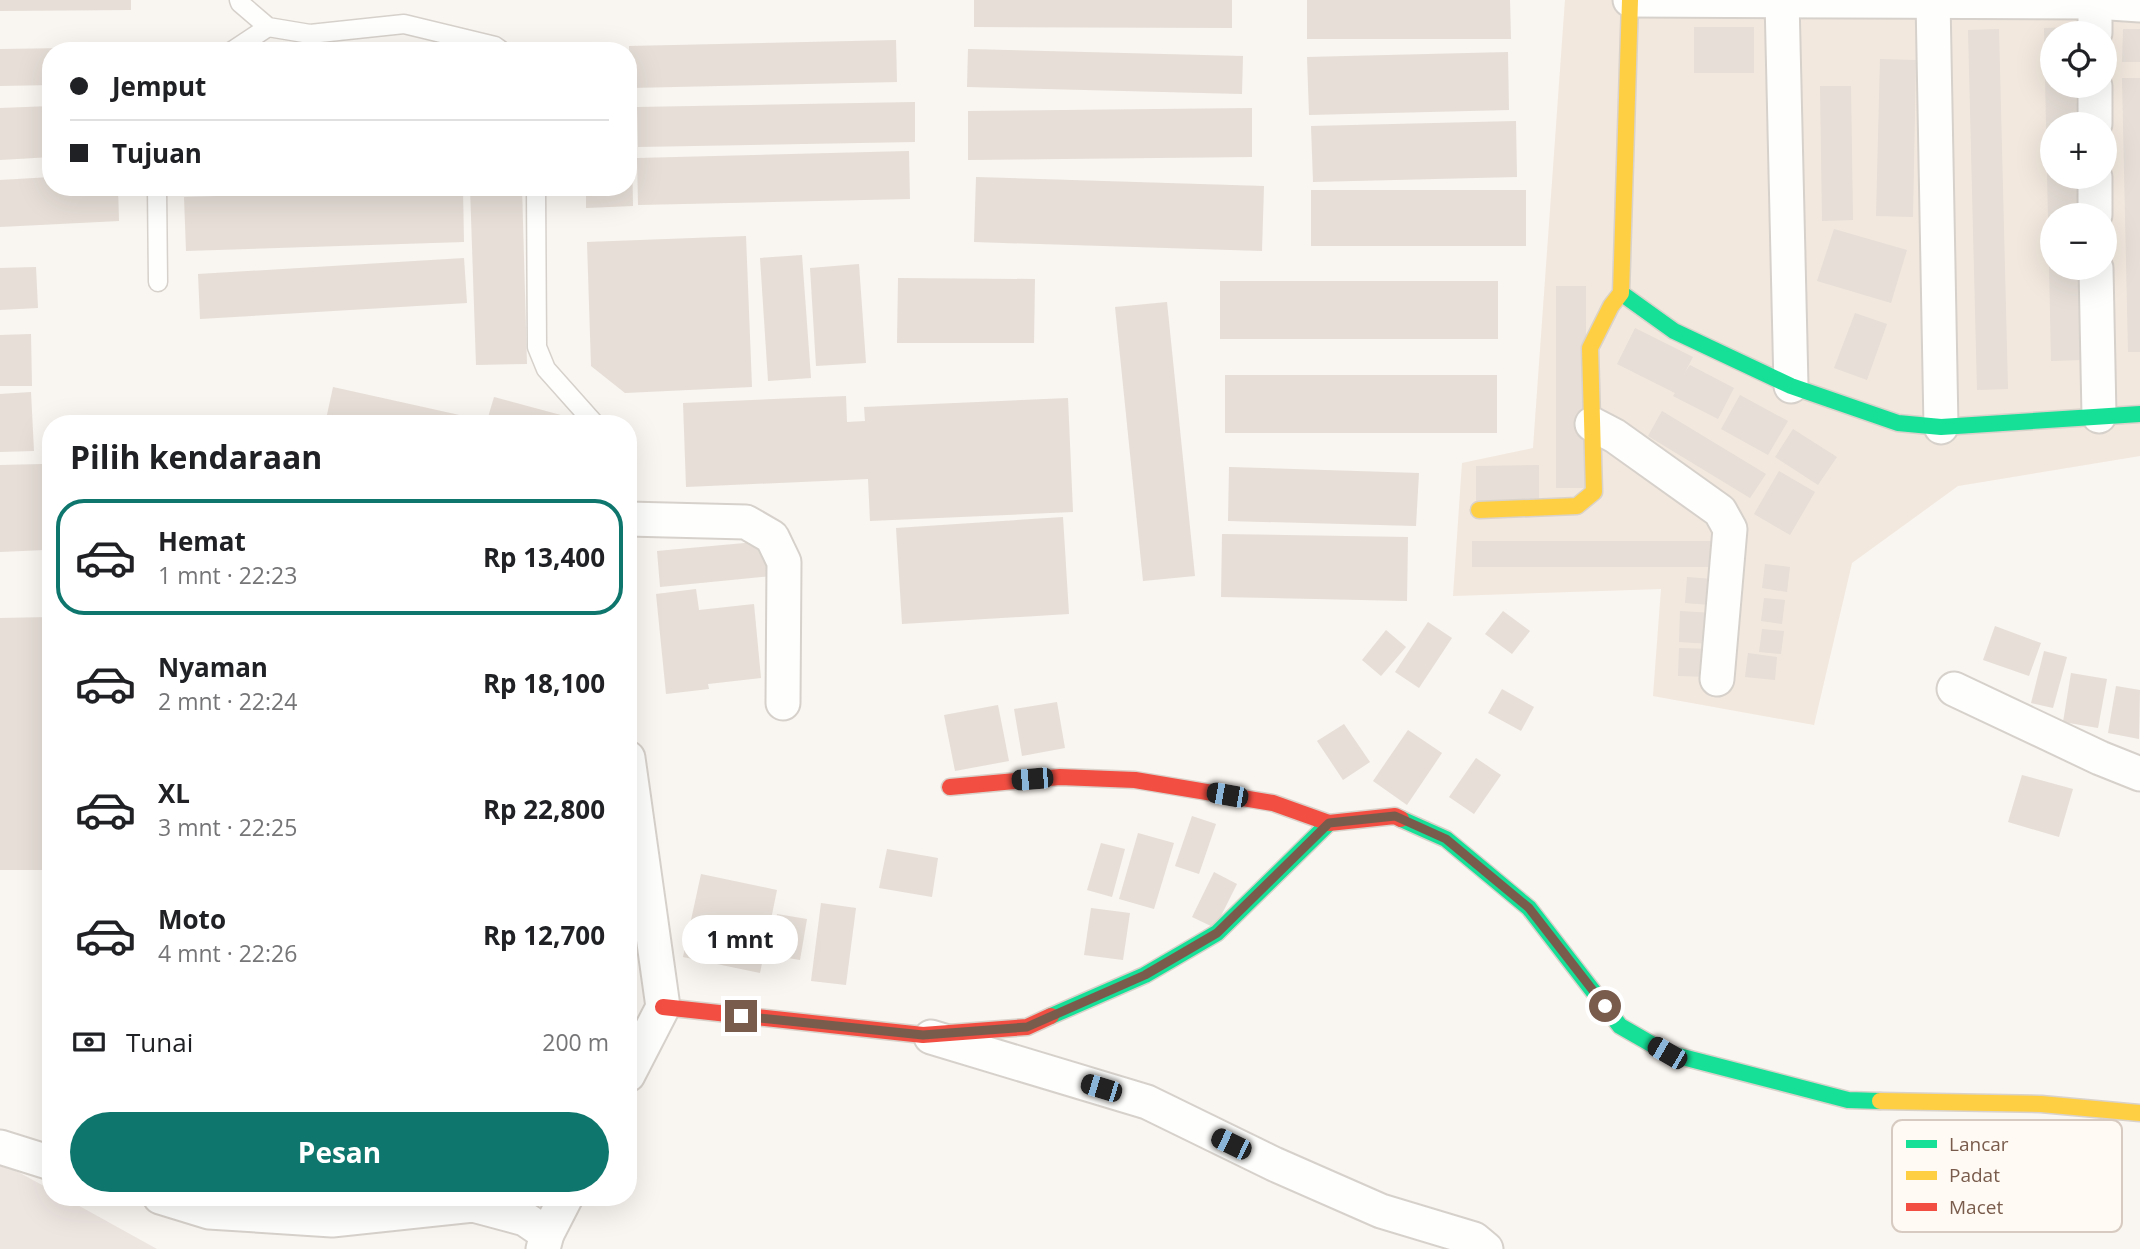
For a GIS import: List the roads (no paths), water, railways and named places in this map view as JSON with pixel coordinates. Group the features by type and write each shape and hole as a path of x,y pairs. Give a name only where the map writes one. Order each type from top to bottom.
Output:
{"street":[{"path":"1479,510 1577,506 1594,492 1590,348 1611,306 1621,293 1630,0 1933,1 2095,12 2140,5"},
{"path":"1782,1 1791,386"},
{"path":"1933,1 1941,427"},
{"path":"2096,280 2099,416"},
{"path":"1621,293 1674,331 1791,386 1898,423 1941,427 2140,414"},
{"path":"1592,424 1615,436 1720,511 1730,529 1717,679"},
{"path":"637,519 746,522 772,537 784,562 783,703"},
{"path":"1954,689 2140,774"},
{"path":"950,787 1060,777 1135,780 1273,803 1329,823 1395,816 1446,839 1529,908 1620,1026 1667,1053 1848,1100 2041,1104 2140,1113"},
{"path":"637,822 663,1007 637,1058"},
{"path":"923,1035 1027,1027 1145,975 1217,933 1329,823"},
{"path":"663,1007 923,1035 1147,1102 1274,1164 1381,1211 1474,1240 1486,1249"},
{"path":"0,1147 42,1160"},
{"path":"188,1206 209,1213 332,1220 464,1206"},
{"path":"477,1206 525,1219 545,1241 562,1206"}],"lane":[{"path":"239,0 268,27 310,34 404,24 478,42"},
{"path":"246,42 268,27"},
{"path":"157,196 158,282"},
{"path":"536,196 537,347 546,369 586,415"}]}
